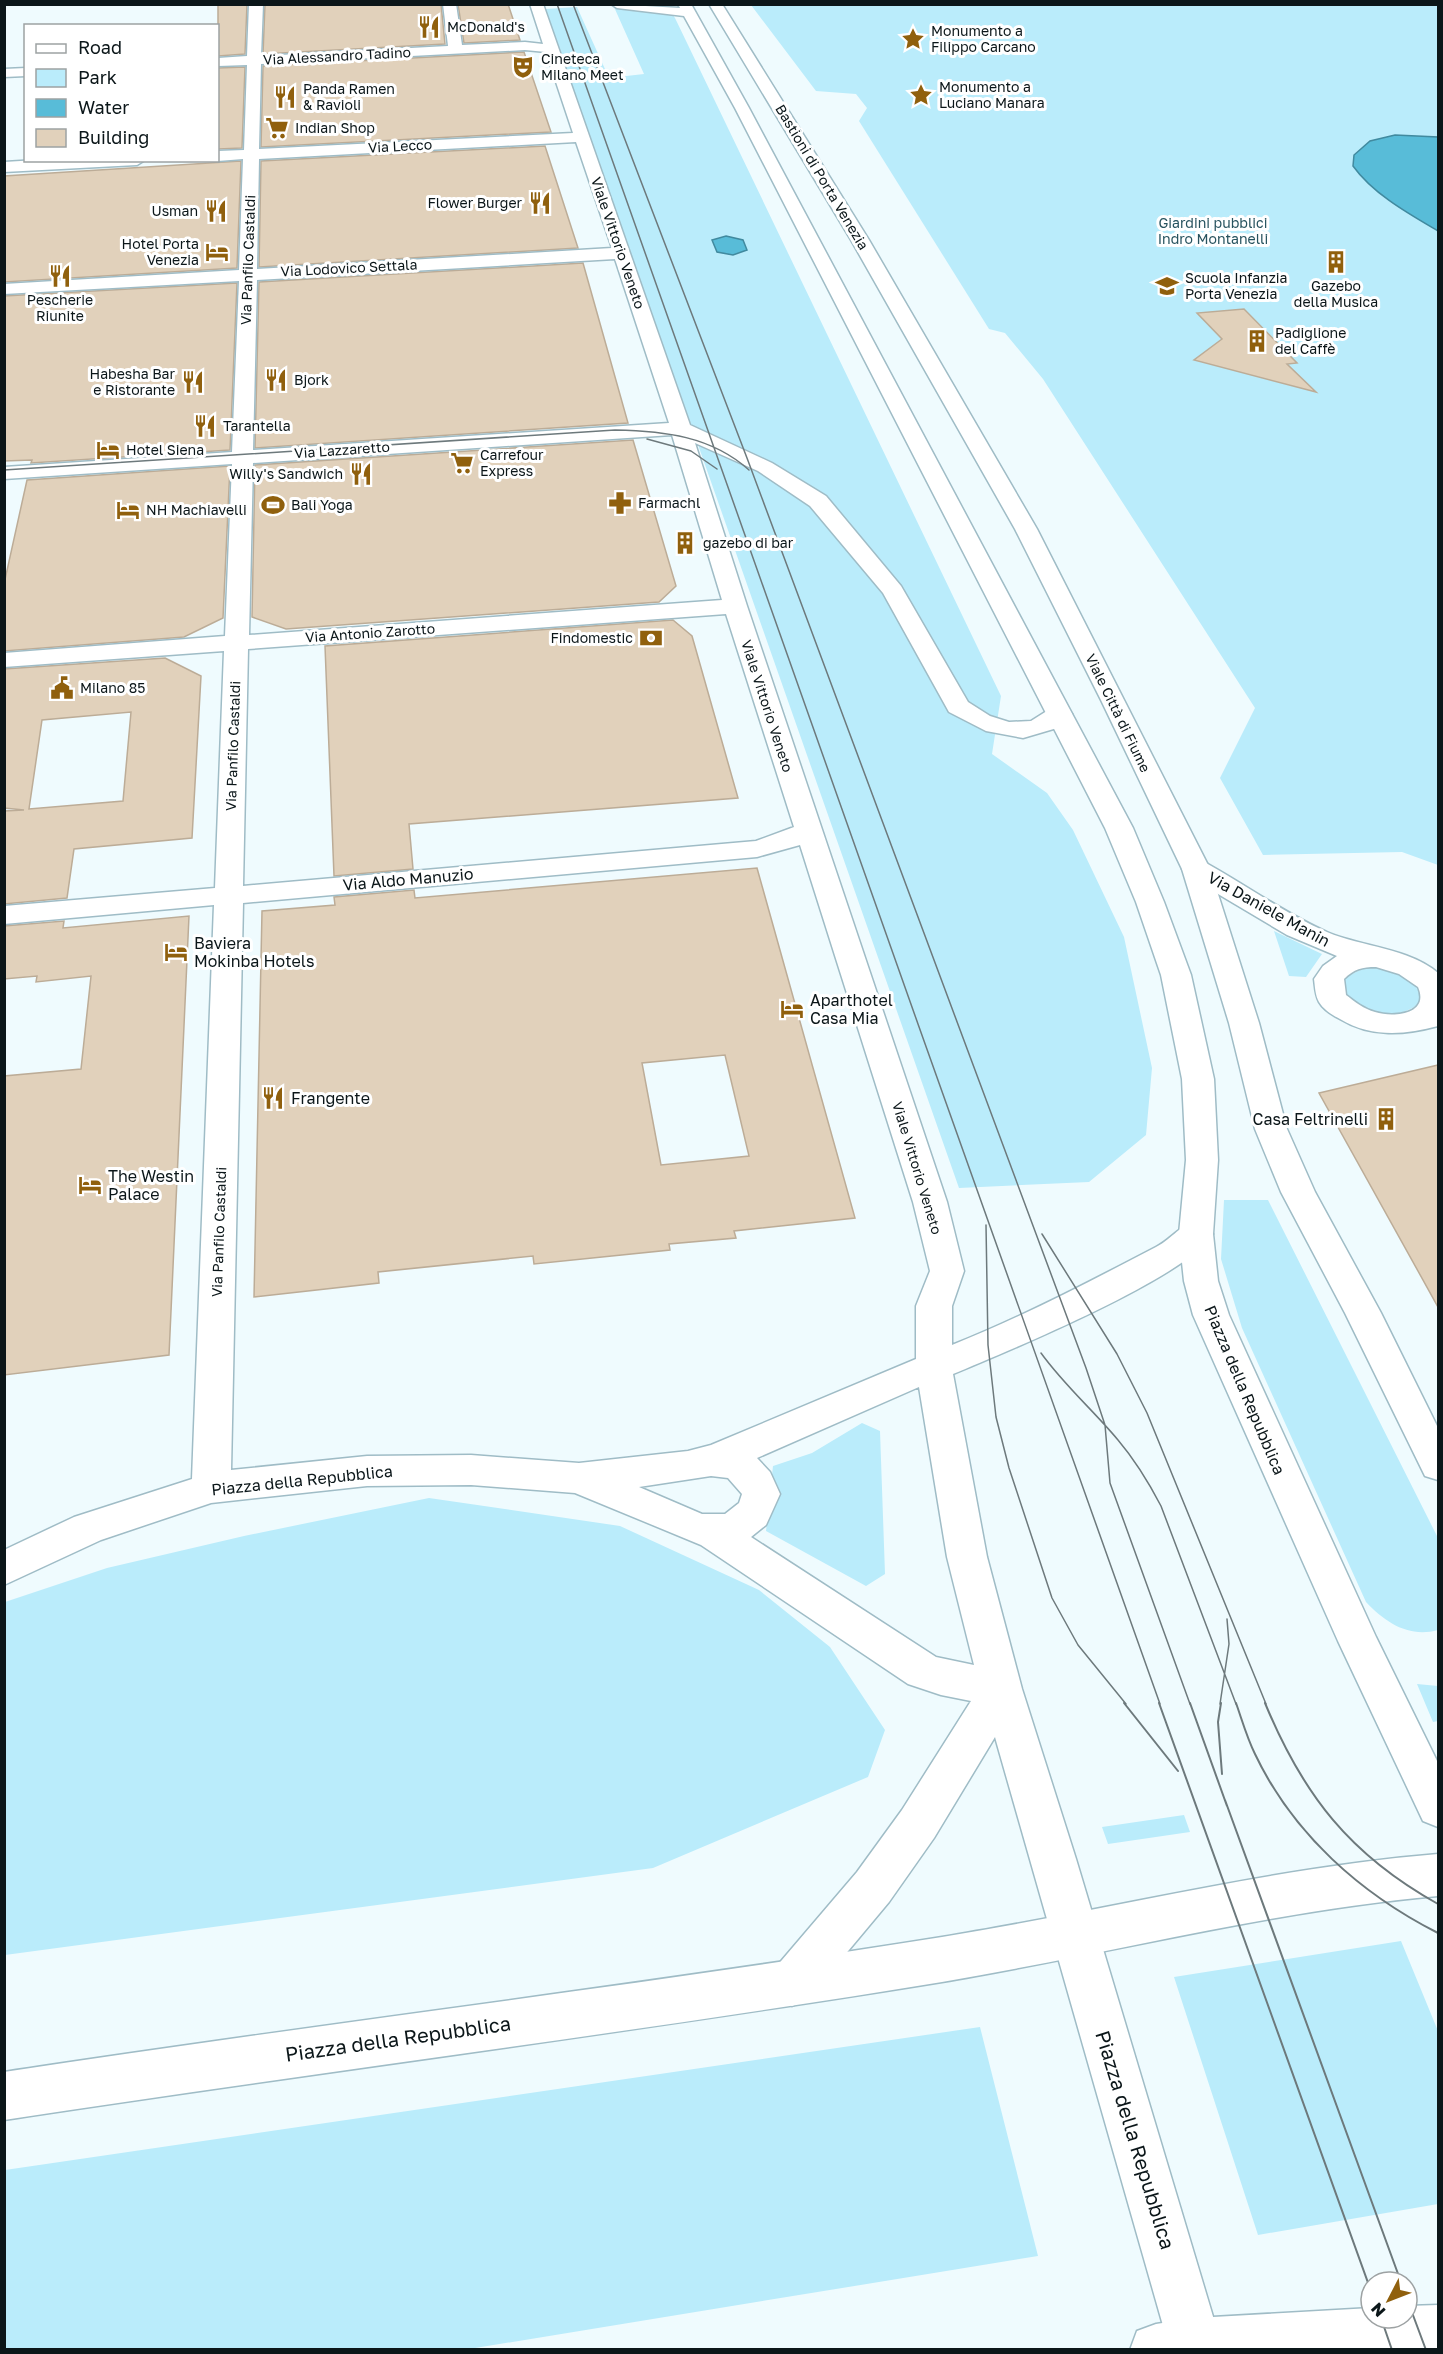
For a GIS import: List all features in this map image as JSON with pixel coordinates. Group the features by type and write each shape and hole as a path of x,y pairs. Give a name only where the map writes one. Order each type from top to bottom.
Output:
{"street":[{"name":"Via Panfilo Castaldi","path":"210,1488 256,4"},
{"path":"449,4 456,50"},
{"name":"Viale Vittorio Veneto","path":"536,4 670,393 735,606 930,1202 947,1271 934,1306 934,1367"},
{"path":"616,4 686,9 872,355 1119,828 1150,902 1176,975 1198,1079 1202,1160 1196,1234"},
{"name":"Bastioni di Porta Venezia","path":"715,4 860,240 924,352"},
{"name":"Via Alessandro Tadino","path":"219,62 525,46 552,49"},
{"path":"4,73 24,72"},
{"name":"Via Lecco","path":"219,156 582,137"},
{"path":"4,167 99,162"},
{"name":"Via Lodovico Settala","path":"4,289 621,253"},
{"name":"Viale Città di Fiume","path":"924,352 1026,529 1196,869 1263,1094 1271,1129 1298,1192 1363,1313 1438,1465"},
{"path":"680,428 765,468 818,501 892,591 958,707 973,719 992,727 1009,729 1044,726 1059,714"},
{"name":"Via Lazzaretto","path":"4,473 680,428"},
{"name":"Via Antonio Zarotto","path":"4,660 735,606"},
{"name":"Via Aldo Manuzio","path":"4,915 757,849 784,842 808,831"},
{"name":"Via Daniele Manin","path":"1196,869 1323,941 1377,958 1426,969 1437,1000 1427,1019 1399,1025 1379,1024 1356,1016 1332,999 1329,978 1335,969 1347,962 1377,958"},
{"name":"Piazza della Repubblica","path":"703,1463 988,1345 1139,1273 1177,1251 1196,1234"},
{"name":"Piazza della Repubblica","path":"1196,1234 1201,1281 1218,1334 1358,1641 1438,1807"},
{"name":"Piazza della Repubblica","path":"934,1367 965,1547 1001,1689 1054,1858 1183,2348 1438,2331"},
{"path":"697,1526 671,1501 672,1487 679,1475 703,1463"},
{"name":"Piazza della Repubblica","path":"4,1569 88,1528 210,1488 332,1474 403,1470 471,1470 579,1478 703,1463 741,1465 751,1473 761,1494 754,1514 743,1525 697,1526"},
{"name":"Piazza della Repubblica","path":"579,1478 697,1526 923,1671 951,1680 1001,1689"},
{"path":"792,1983 873,1887 918,1824 1001,1689"},
{"name":"Piazza della Repubblica","path":"4,2097 792,1983 1075,1936 1260,1896 1394,1877 1438,1875"}],"green space":[{"name":"Giardini pubblici Indro Montanelli","path":"751,5 1438,5 1438,865 1402,852 1263,855 1220,778 1255,708 1043,379 1005,333 989,329 859,121 867,108 856,94 816,91"},
{"path":"577,7 609,78 644,74 614,7 671,12 675,18 1001,696 992,754 1047,793 1073,830 1124,937 1152,1068 1146,1135 1089,1182 959,1188 545,9"},
{"path":"1274,931 1322,954 1306,977 1289,976"},
{"path":"1377,967 1397,972 1409,979 1421,996 1419,1003 1399,1013 1388,1014 1376,1013 1355,1003 1347,995 1343,984 1346,977 1364,968"},
{"path":"1224,1200 1268,1200 1438,1538 1438,1630 1417,1632 1399,1627 1366,1602 1242,1328 1221,1259"},
{"path":"862,1423 880,1431 885,1574 866,1586 766,1531 773,1466 812,1453"},
{"path":"429,1498 620,1526 759,1590 830,1647 885,1730 868,1777 653,1868 5,1955 5,1602 107,1568 244,1536"},
{"path":"1417,1684 1438,1686 1438,1721 1433,1722"},
{"path":"1184,1815 1190,1832 1108,1844 1102,1827"},
{"path":"1401,1941 1438,2031 1438,2204 1258,2235 1174,1977"},
{"path":"980,2027 1038,2256 469,2349 5,2349 5,2170"}],"water":[{"path":"1395,135 1438,137 1438,231 1381,194 1353,166 1354,155 1370,141"},
{"path":"726,236 743,240 747,250 733,255 717,252 712,240"}],"building":[{"path":"218,4 247,4 245,54 219,56"},
{"path":"265,4 441,4 445,44 263,54"},
{"path":"458,4 508,4 520,40 464,43"},
{"path":"524,52 551,132 261,147 263,66"},
{"path":"245,67 242,148 219,149 219,68"},
{"path":"545,146 578,248 259,267 261,161"},
{"path":"241,161 237,268 4,282 4,176"},
{"path":"583,263 628,423 255,448 259,282"},
{"path":"237,283 230,450 31,463 32,460 4,461 4,296"},
{"name":"Padiglione del Caffè","path":"1244,309 1297,363 1287,364 1316,392 1194,360 1222,339 1197,313"},
{"path":"633,440 676,586 659,602 286,629 252,617 255,465"},
{"path":"230,466 223,618 184,637 4,651 4,584 27,480"},
{"path":"673,620 692,636 738,798 409,824 413,869 334,876 325,646"},
{"path":"165,658 201,676 192,838 74,849 67,898 4,904 4,811 24,810 4,808 4,669","holes":["131,712 123,801 29,809 42,720"]},
{"path":"757,868 855,1218 734,1231 736,1238 669,1244 670,1250 534,1264 533,1256 378,1272 379,1283 254,1297 262,911 335,905 334,897 414,890 415,898","holes":["725,1055 749,1156 661,1165 642,1063"]},
{"name":"The Westin Palace","path":"189,916 169,1355 4,1375 4,1076 81,1069 91,976 36,982 37,976 4,979 4,926 64,921 63,928"},
{"name":"Casa Feltrinelli","path":"1438,1065 1438,1307 1319,1093"}],"tram line":[{"path":"557,4 712,447"},
{"path":"573,4 747,458 1086,1368 1105,1426"},
{"path":"4,470 615,430 669,434 712,447"},
{"path":"647,439 691,451 717,469"},
{"path":"712,447 749,470"},
{"path":"712,447 1160,1704"},
{"path":"986,1225 988,1345 996,1417 1009,1468 1052,1598 1078,1645 1126,1704"},
{"path":"1042,1234 1117,1354 1147,1413 1266,1704"},
{"path":"1041,1353 1105,1426"},
{"path":"1105,1426 1141,1472 1161,1506 1225,1674"},
{"path":"1105,1426 1110,1483 1190,1704"},
{"path":"1225,1674 1229,1644 1227,1619"},
{"path":"1220,1704 1225,1674"},
{"path":"1225,1674 1236,1704"},
{"path":"1124,1703 1178,1771"},
{"path":"1159,1703 1363,2270"},
{"path":"1190,1703 1227,1806"},
{"path":"1221,1703 1218,1722 1222,1774"},
{"path":"1236,1703 1252,1748 1271,1783 1309,1836 1332,1859 1382,1900 1438,1933"},
{"path":"1265,1703 1296,1766 1313,1794 1333,1820 1379,1865 1438,1904"},
{"path":"1225,1800 1397,2270"},
{"path":"1385,2330 1392,2350"},
{"path":"1419,2330 1426,2350"}],"place":[{"name":"McDonald's","path":"429,27"},
{"name":"Monumento a Filippo Carcano","path":"913,39"},
{"name":"Cineteca Milano Meet","path":"523,67"},
{"name":"Monumento a Luciano Manara","path":"921,95"},
{"name":"Panda Ramen & Ravioli","path":"285,97"},
{"name":"Indian Shop","path":"277,128"},
{"name":"Flower Burger","path":"540,203"},
{"name":"Usman","path":"216,211"},
{"name":"Hotel Porta Venezia","path":"217,252"},
{"name":"Gazebo della Musica","path":"1336,262"},
{"name":"Pescherie Riunite","path":"60,276"},
{"name":"Scuola Infanzia Porta Venezia","path":"1167,286"},
{"name":"Padiglione del Caffè","path":"1257,341"},
{"name":"Bjork","path":"276,380"},
{"name":"Habesha Bar e Ristorante","path":"193,382"},
{"name":"Tarantella","path":"205,426"},
{"name":"Hotel Siena","path":"108,450"},
{"name":"Carrefour Express","path":"462,463"},
{"name":"Willy's Sandwich","path":"361,474"},
{"name":"Farmachl","path":"620,503"},
{"name":"Bali Yoga","path":"273,505"},
{"name":"NH Machiavelli","path":"128,510"},
{"name":"gazebo di bar","path":"685,543"},
{"name":"Findomestic","path":"651,638"},
{"name":"Milano 85","path":"62,688"},
{"name":"Baviera Mokinba Hotels","path":"176,952"},
{"name":"Aparthotel Casa Mia","path":"792,1009"},
{"name":"Frangente","path":"273,1098"},
{"name":"Casa Feltrinelli","path":"1386,1119"},
{"name":"The Westin Palace","path":"90,1185"}]}
